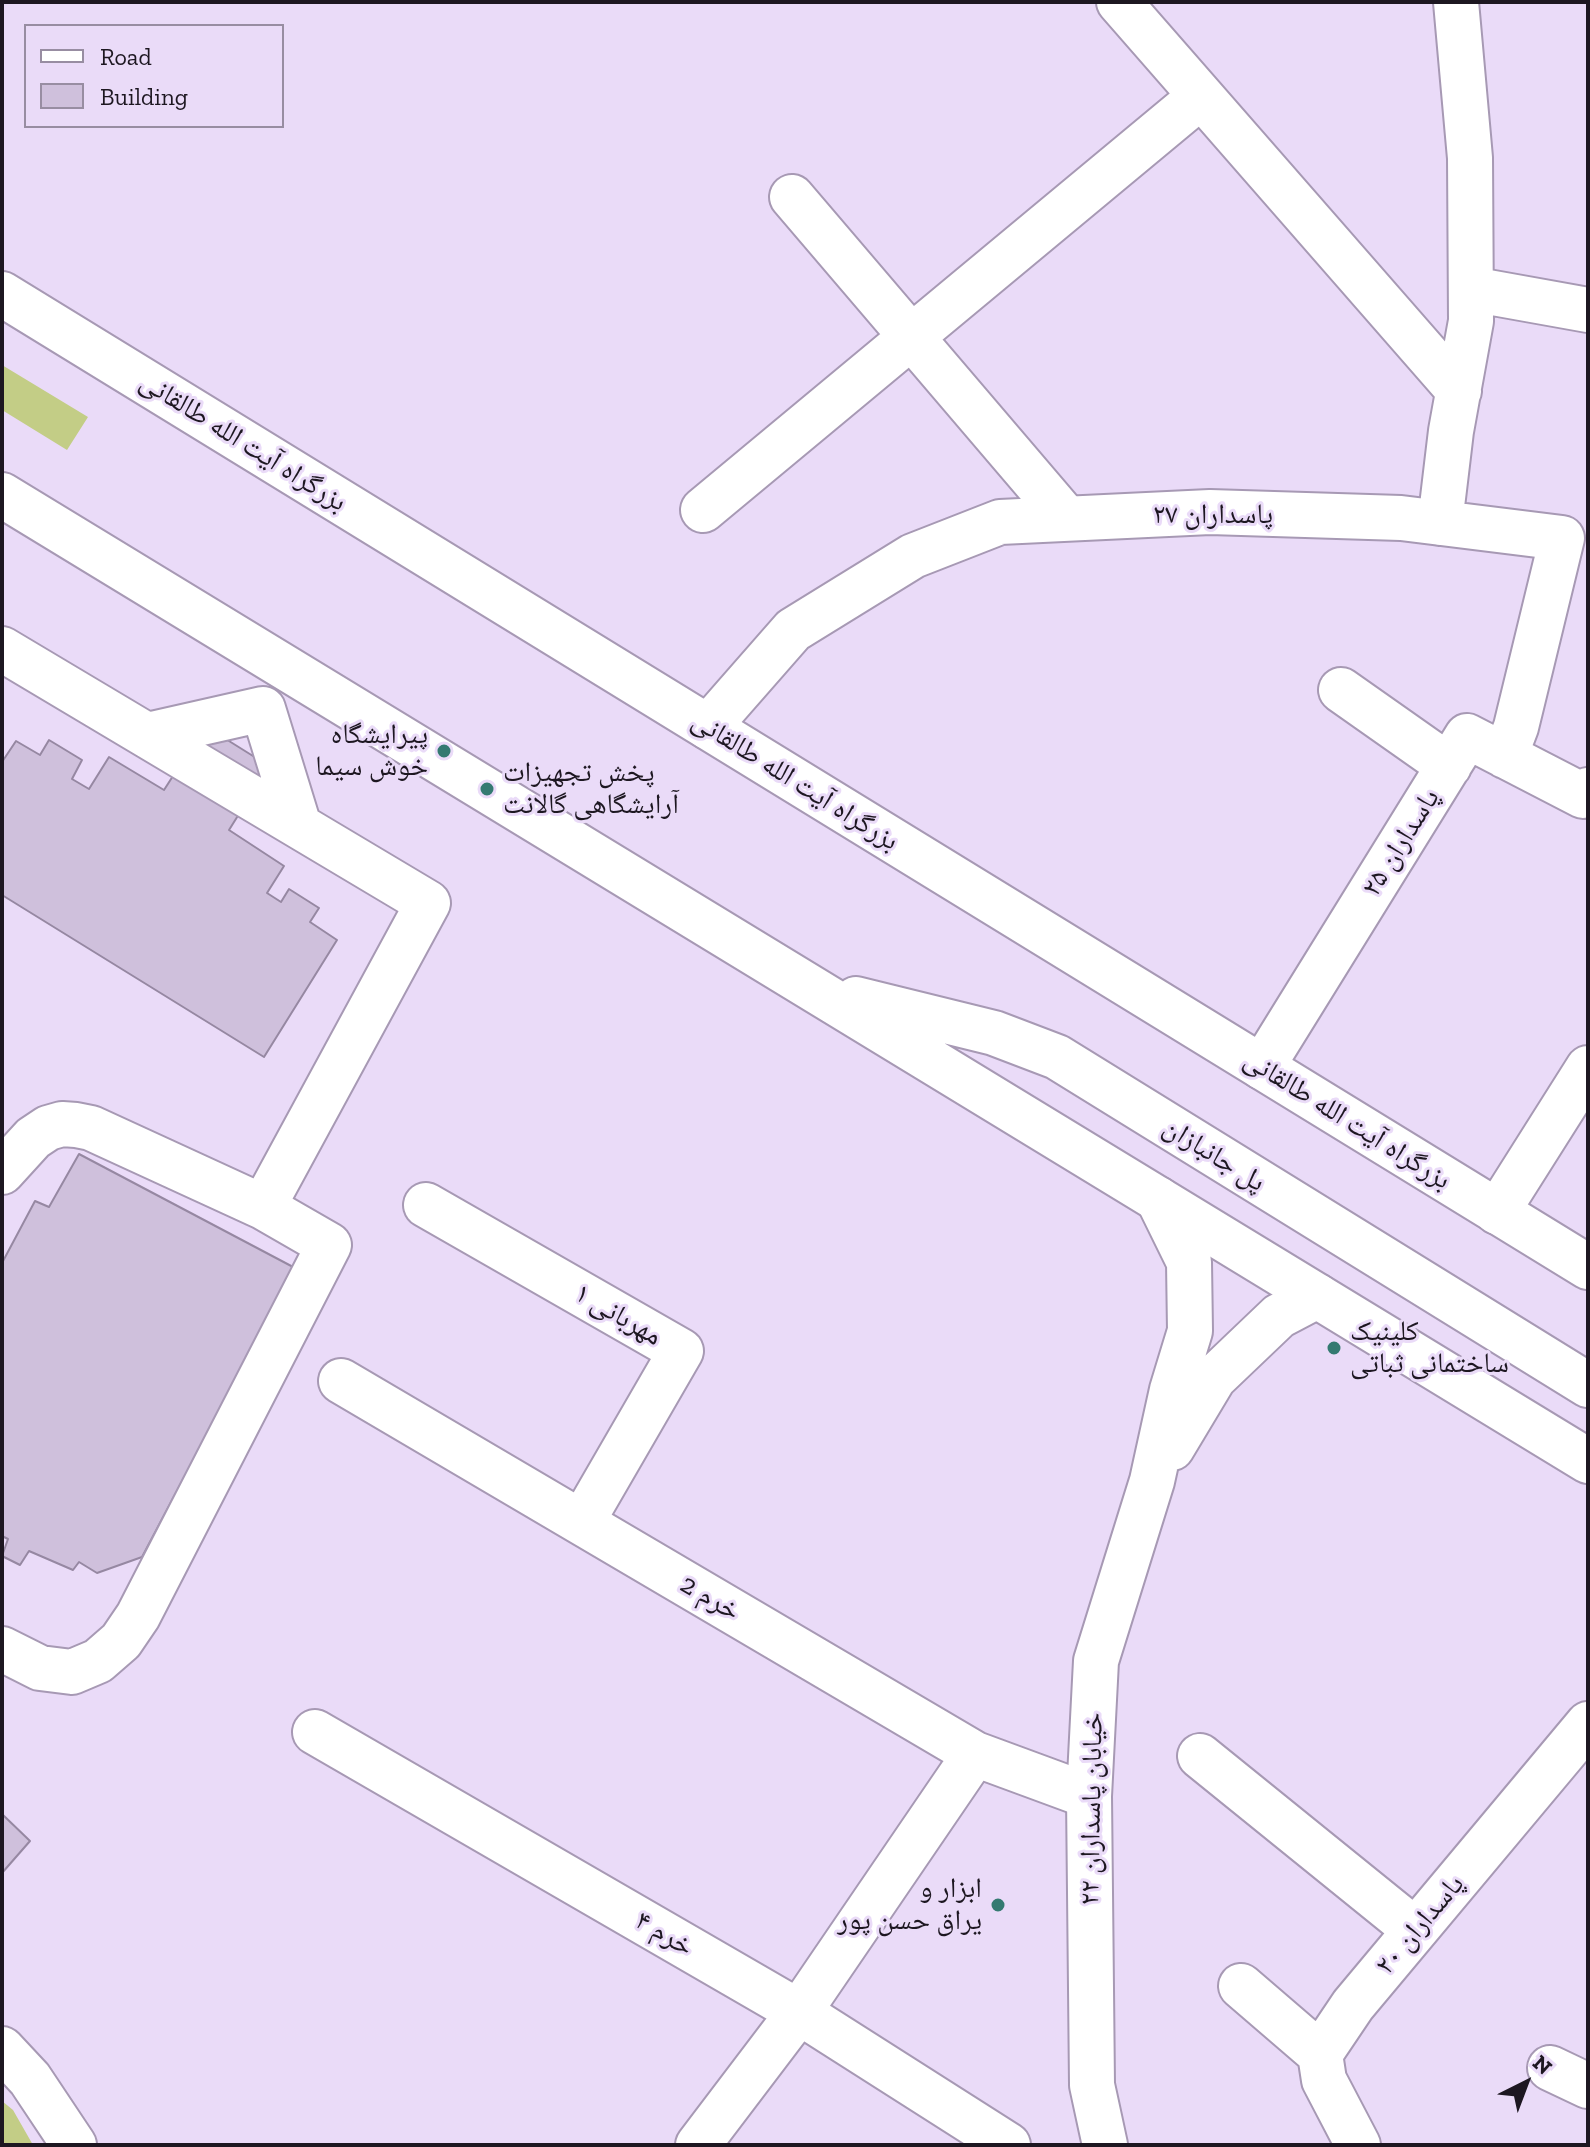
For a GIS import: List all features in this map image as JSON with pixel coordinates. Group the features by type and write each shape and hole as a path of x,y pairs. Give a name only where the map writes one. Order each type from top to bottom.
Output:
{"main road":[{"path":"1119,2 1459,391"},
{"path":"1440,523 1471,321 1470,158 1456,2"},
{"path":"703,510 1200,97"},
{"path":"792,197 1066,518"},
{"path":"1471,289 1588,310"},
{"name":"بزرگراه آیت الله طالقانی","path":"2,294 1588,1267"},
{"path":"2,495 1588,1461"},
{"name":"پاسداران ۲۷","path":"708,727 793,630 913,556 1000,522 1210,512 1401,518 1562,538 1516,727 1505,756"},
{"path":"2,649 428,903 263,1207"},
{"path":"1341,690 1449,766"},
{"path":"148,735 263,709 299,826"},
{"name":"پاسداران ۲۵","path":"1262,1067 1467,736 1583,796 1588,790"},
{"name":"پل جانبازان","path":"813,989 1009,1038 1057,1057 1588,1385"},
{"path":"1497,1212 1588,1068"},
{"path":"2,1172 33,1138 48,1128 62,1124 91,1128 263,1207 329,1245 138,1616 121,1641 98,1661 72,1672 40,1668 2,1649"},
{"name":"خیابان پاسداران ۲۲","path":"1105,2145 1092,2085 1089,1796 1096,1661 1152,1481 1172,1390 1190,1331 1189,1262 1158,1199"},
{"name":"مهربانی ۱","path":"426,1205 681,1351 582,1522"},
{"name":"خیابان پاسداران ۲۲","path":"1152,1481 1214,1378 1279,1316 1317,1296"},
{"name":"خرم 2","path":"341,1381 975,1754 1089,1796"},
{"name":"پاسداران ۲۰","path":"1320,2054 1353,2005 1588,1724"},
{"name":"خرم ۴","path":"315,1732 799,2012 1008,2145"},
{"path":"698,2145 799,2012 975,1754"},
{"path":"1200,1756 1415,1930"},
{"path":"1241,1986 1320,2054 1324,2080 1358,2145"},
{"path":"2,2049 30,2079 74,2145"}],"green space":[{"path":"2,365 88,417 67,450 2,410"},
{"path":"2,2101 13,2110 33,2145 2,2145"}],"building":[{"path":"205,726 269,766 229,830 284,866 267,893 281,902 289,889 319,908 310,922 337,940 264,1057 2,895 2,762 16,741 40,755 49,740 82,760 72,779 89,789 109,757 164,790"},
{"path":"79,1154 295,1268 142,1557 97,1573 79,1562 73,1570 29,1551 20,1565 2,1556 8,1539 2,1536 2,1263 35,1201 49,1207"},
{"path":"2,1814 30,1841 2,1873"}],"place":[{"name":"پیرایشگاه خوش سیما","path":"444,751"},
{"name":"پخش تجهیزات آرایشگاهی گالانت","path":"487,789"},
{"name":"کلینیک ساختمانی ثباتی","path":"1334,1348"},
{"name":"ابزار و یراق حسن پور","path":"998,1905"}]}
